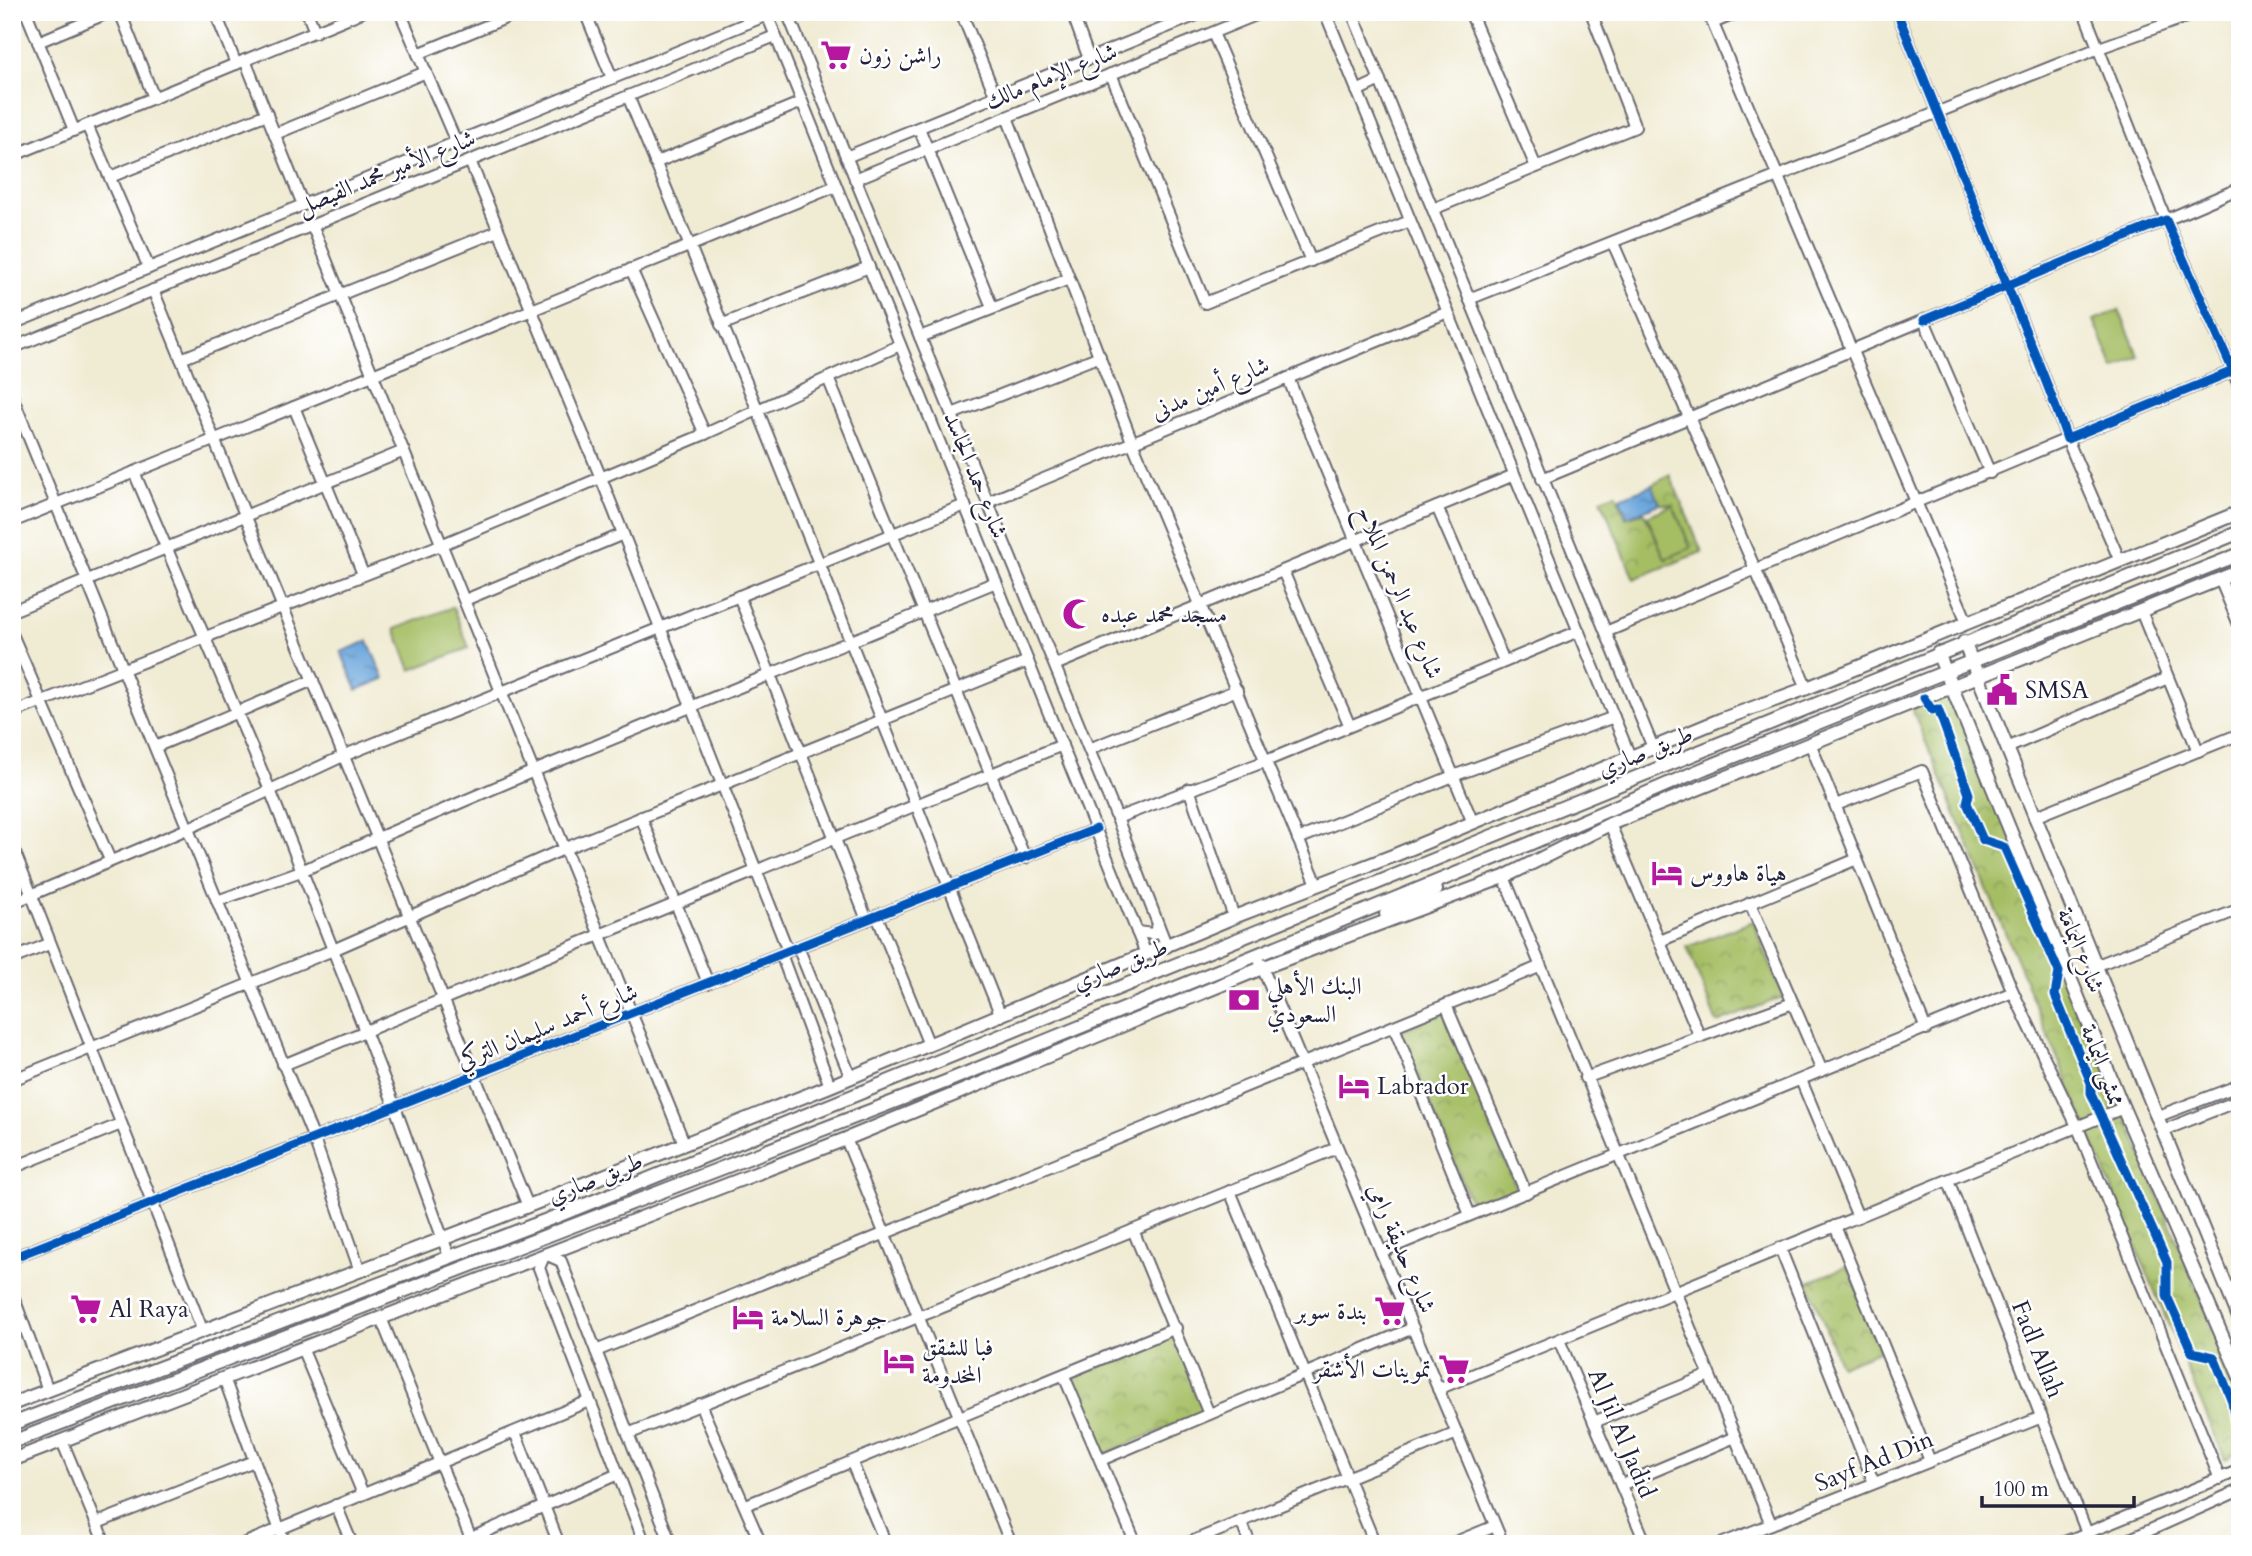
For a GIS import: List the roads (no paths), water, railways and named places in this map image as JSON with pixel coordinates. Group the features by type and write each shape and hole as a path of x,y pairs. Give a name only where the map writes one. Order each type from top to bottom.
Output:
{"main road":[{"name":"طريق صاري","path":"12,1404 528,1206 850,1078 1234,917 2240,512"},
{"name":"طريق صاري","path":"12,1424 598,1200 1964,642 2240,532"},
{"name":"طريق صاري","path":"12,1442 944,1082 1529,844 1705,768 2240,554"},
{"path":"12,1461 846,1139 1262,968 1504,877 1610,824 2240,571"},
{"name":"شارع اليمامة","path":"1964,642 2202,1231 2234,1294 2240,1320"},
{"name":"شارع اليمامة","path":"1938,653 2123,1108 2240,1377"},
{"path":"1313,950 1529,844"},
{"path":"901,1116 944,1082"},
{"path":"2180,1240 2202,1231"},
{"path":"373,1303 444,1293"}],"street":[{"path":"26,12 74,131"},
{"path":"38,42 110,12"},
{"path":"120,12 154,98"},
{"path":"215,12 267,114 303,205"},
{"path":"307,12 315,32"},
{"path":"12,156 362,12"},
{"path":"400,12 456,142"},
{"path":"418,54 520,12"},
{"path":"585,12 612,78"},
{"name":"شارع حمد الجاسد","path":"787,12 1055,665 1167,947"},
{"path":"961,12 996,97"},
{"path":"1072,12 1089,59"},
{"name":"شارع الإمام مالك","path":"846,157 1205,12"},
{"name":"شارع الإمام مالك","path":"855,179 1263,12"},
{"path":"1325,12 1630,759"},
{"path":"1352,12 1542,479 1608,631 1654,750"},
{"path":"1470,12 1536,167"},
{"path":"1433,209 1635,127 1591,12"},
{"path":"1740,12 1711,18 1967,622"},
{"path":"1897,12 2067,439 2120,561"},
{"path":"2084,12 2166,220 2236,370 2240,388"},
{"path":"1469,299 2099,48 2200,12"},
{"name":"شارع الأمير محمد الفيصل","path":"12,324 766,14"},
{"name":"شارع حمد الجاسد","path":"766,14 1146,954"},
{"path":"1213,33 1311,261"},
{"name":"شارع الأمير محمد الفيصل","path":"12,348 775,36"},
{"path":"275,134 426,72"},
{"path":"1111,74 1205,303 1410,221"},
{"path":"1357,91 1380,80"},
{"path":"628,96 758,411 1001,1016"},
{"path":"655,163 802,102"},
{"path":"110,177 267,114"},
{"path":"1007,117 1133,444 1317,884"},
{"path":"87,125 149,268"},
{"path":"919,128 992,307"},
{"path":"470,161 601,478 621,536 789,951 850,1078"},
{"path":"369,178 377,199"},
{"path":"12,522 836,186"},
{"path":"1542,479 2240,188"},
{"path":"312,225 684,1143"},
{"path":"181,359 498,231"},
{"path":"1613,243 1807,688"},
{"path":"721,326 869,267"},
{"path":"631,269 705,434"},
{"path":"920,337 1069,279"},
{"path":"153,290 343,756 412,917 528,1206"},
{"name":"شارع أمين مدنى","path":"988,502 1448,312"},
{"path":"1924,320 1990,473"},
{"path":"12,713 443,544 758,411 900,345"},
{"path":"952,414 1100,356"},
{"path":"1608,631 1756,572 2236,370"},
{"path":"828,378 1025,858"},
{"name":"شارع عبد الرحمن الملاح","path":"1288,378 1473,823"},
{"path":"1485,404 1507,393"},
{"path":"12,396 314,1139 360,1271"},
{"path":"294,407 363,574"},
{"path":"12,611 404,451"},
{"path":"134,472 270,790 395,1107 449,1256"},
{"path":"1055,665 1514,475"},
{"path":"12,903 187,829 343,756 965,505"},
{"path":"1437,507 1504,662"},
{"path":"465,600 621,536"},
{"path":"1283,570 1349,724"},
{"path":"2220,579 2240,627"},
{"path":"217,901 301,871 534,771 996,582"},
{"path":"738,596 835,839 929,1045"},
{"path":"2141,611 2198,751"},
{"path":"1117,818 1266,761 1349,724 1579,631"},
{"path":"12,635 110,860"},
{"path":"12,1080 250,985 640,817 1028,661"},
{"path":"2007,748 2168,678"},
{"path":"155,747 313,680"},
{"path":"1089,749 1237,690"},
{"path":"1298,839 1453,776 1614,717"},
{"path":"2035,817 2240,734"},
{"path":"1810,743 1926,1029"},
{"path":"283,1065 445,1001 915,804 1062,746"},
{"path":"1836,805 1922,771 2013,992 2078,1128 2220,1479"},
{"path":"1189,789 1234,917"},
{"path":"640,817 708,983"},
{"path":"1610,824 1700,1037"},
{"name":"شارع أحمد سليمان التركي","path":"12,1258 1096,829"},
{"path":"12,845 202,1329"},
{"path":"1660,941 1857,859"},
{"path":"1504,877 1771,1524"},
{"path":"1750,903 1822,1071"},
{"path":"2095,966 2240,909"},
{"path":"1137,932 1154,934 1158,925"},
{"path":"12,959 49,944"},
{"path":"789,951 830,1086"},
{"name":"شارع حديقة رامي","path":"1258,953 1503,1544"},
{"path":"596,1351 1539,967"},
{"path":"1381,1252 2013,992"},
{"path":"1585,1078 1793,1003"},
{"path":"1446,1005 1526,1193"},
{"path":"1394,1027 1470,1216"},
{"path":"1801,1080 1858,1217"},
{"path":"2156,1117 2240,1085"},
{"path":"2162,1131 2240,1100"},
{"path":"1438,1389 2123,1108"},
{"path":"12,1168 121,1124"},
{"path":"846,1139 1011,1544"},
{"path":"628,1434 1337,1148"},
{"name":"Fadl Allah","path":"1948,1180 2087,1533"},
{"path":"1230,1191 1375,1544"},
{"path":"1835,1226 1930,1461"},
{"path":"1133,1230 1176,1328 1209,1414"},
{"path":"1780,1248 1874,1483"},
{"path":"645,1544 540,1268 545,1254 561,1261 671,1544"},
{"path":"12,1293 48,1390"},
{"path":"381,1318 472,1541 618,1475"},
{"path":"561,1327 583,1318"},
{"path":"746,1505 1176,1328"},
{"path":"1101,1460 1413,1328"},
{"name":"Al Jil Al Jadid","path":"1559,1339 1646,1544"},
{"path":"302,1348 363,1494"},
{"path":"1594,1422 1709,1375"},
{"path":"1064,1376 1136,1544"},
{"path":"224,1378 285,1544"},
{"path":"243,1544 589,1401"},
{"path":"701,1404 761,1544"},
{"name":"Sayf Ad Din","path":"1721,1544 2042,1417"},
{"path":"514,1432 559,1544"},
{"path":"1186,1544 1457,1433"},
{"path":"1621,1485 1735,1437"},
{"path":"62,1441 105,1544"},
{"path":"97,1523 254,1461"},
{"path":"852,1463 886,1544"},
{"path":"2060,1544 2240,1470"},
{"path":"2119,1544 2240,1490"},
{"path":"2175,1497 2174,1511 2186,1515"},
{"path":"336,1505 352,1544"},
{"path":"2153,1506 2163,1508 2165,1514 2162,1525"},
{"path":"1241,1521 1250,1544"},
{"path":"1451,1544 1495,1526"}],"water":[{"path":"1652,485 1660,504 1627,517 1620,498"},
{"path":"368,641 384,679 357,690 341,652"}],"place":[{"name":"راشن زون","path":"836,55"},
{"name":"مسجد محمد عبده","path":"1078,614"},
{"name":"SMSA","path":"2002,690"},
{"name":"هياة هاووس","path":"1667,873"},
{"name":"البنك الأهلي السعودي","path":"1244,1000"},
{"name":"Labrador","path":"1354,1086"},
{"name":"Al Raya","path":"86,1309"},
{"name":"بندة سوبر","path":"1390,1311"},
{"name":"جوهرة السلامة","path":"748,1317"},
{"name":"فبا للشقق المخدومة","path":"899,1361"},
{"name":"تموينات الأشقر","path":"1454,1369"}]}
